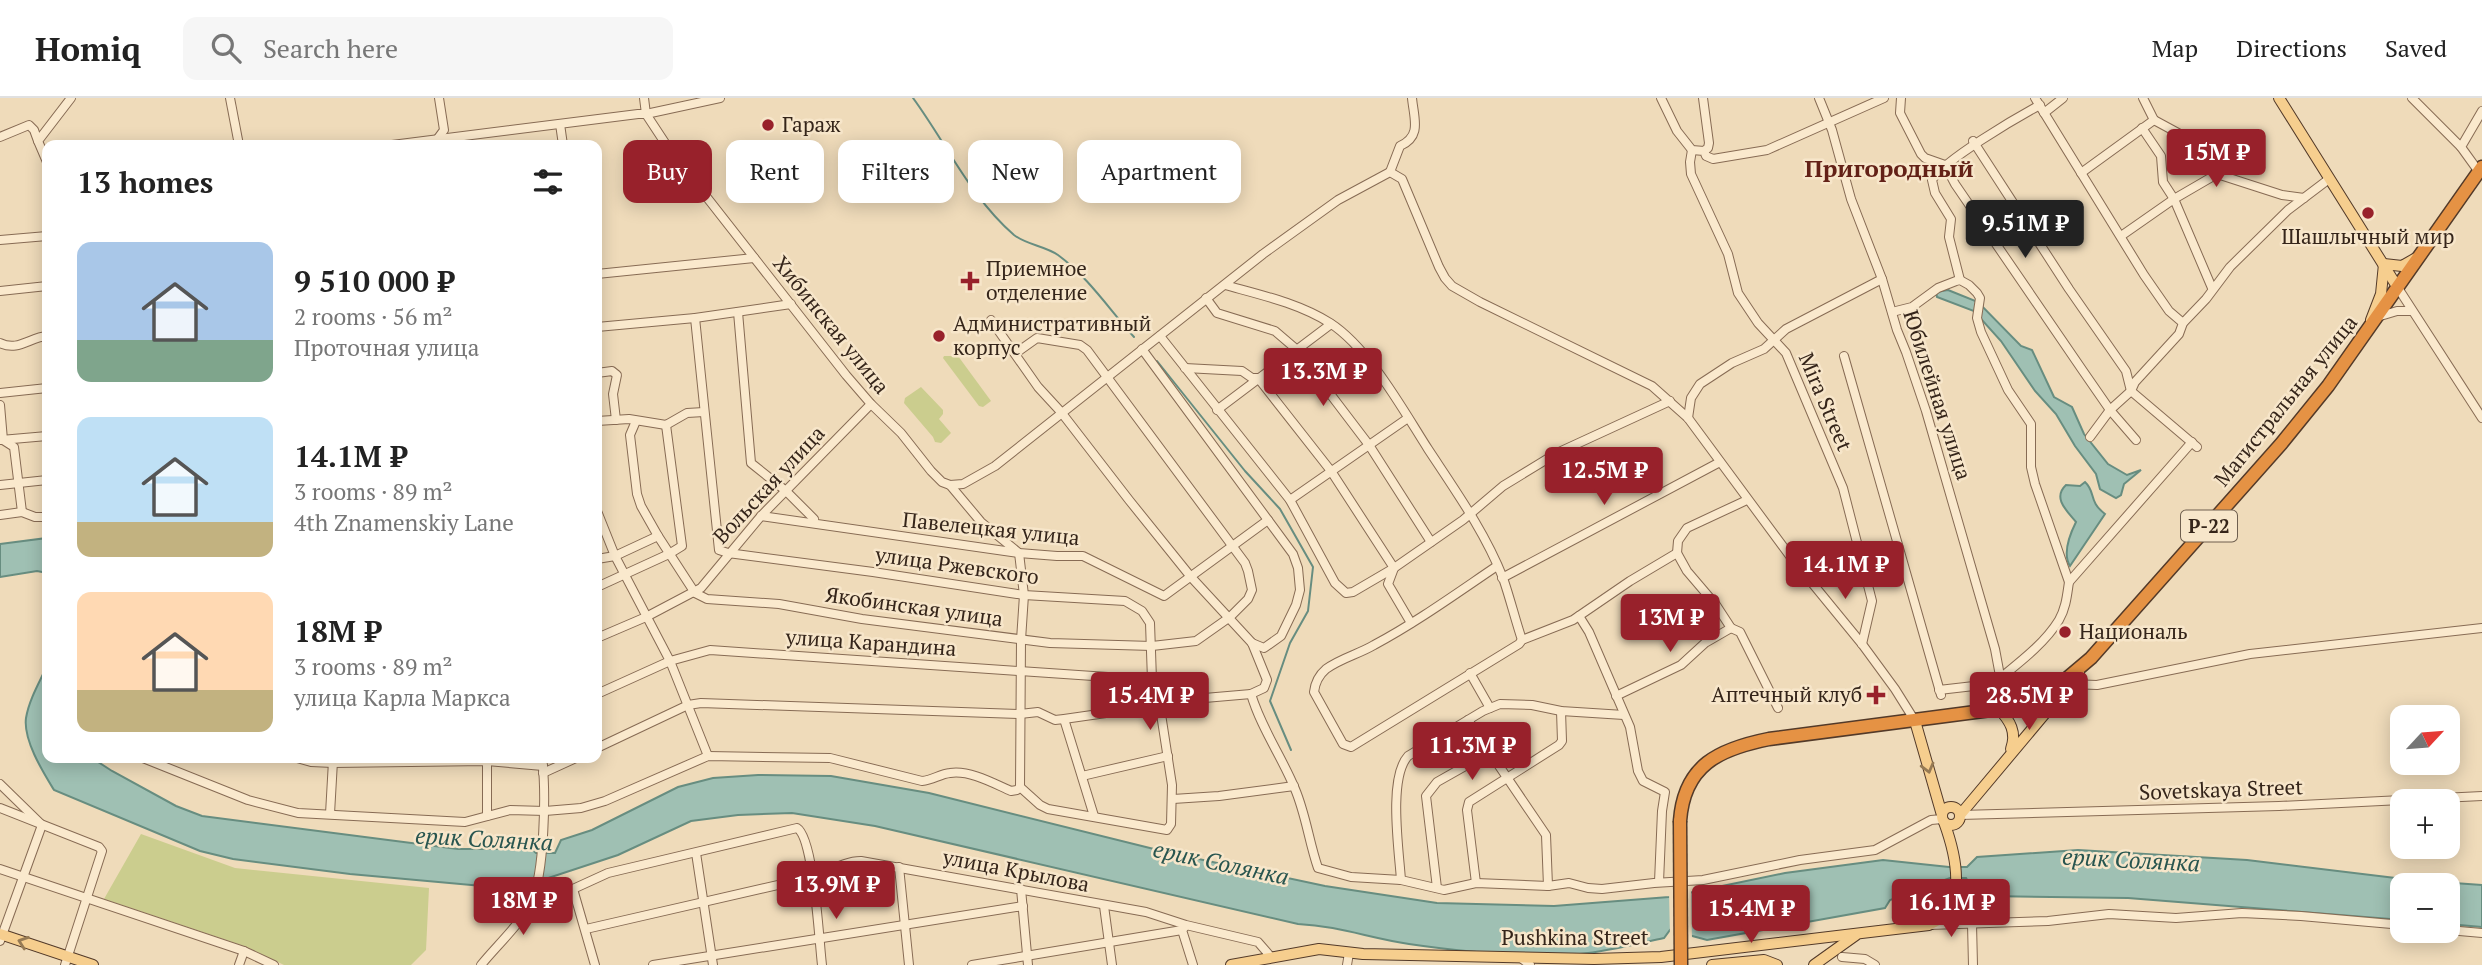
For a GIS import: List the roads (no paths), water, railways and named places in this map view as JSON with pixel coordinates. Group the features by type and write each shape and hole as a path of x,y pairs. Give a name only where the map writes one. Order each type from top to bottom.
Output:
{"highway":[{"name":"Магистральная улица","path":"1915,721 2002,709 2040,697 2052,691 2091,658 2281,444 2328,386 2480,169"},
{"name":"Р-22","path":"1681,965 1681,821 1686,791 1698,769 1729,750 1769,739 1915,721"}],"main road":[{"path":"2279,98 2398,288"},
{"path":"2384,264 2402,266 2419,257"},
{"path":"2367,331 2381,294 2384,264"},
{"path":"1943,819 1952,825 1960,818 2091,658"},
{"path":"2002,709 2014,733 2011,750 2004,761"},
{"path":"1915,721 1955,855"},
{"path":"1929,925 1937,921 1952,905 1955,894 1959,810 1945,808 1943,819"},
{"name":"Pushkina Street","path":"1231,965 1319,948 1349,953 1530,961 1661,957 1929,925"},
{"path":"1814,965 1840,952 1857,934"},
{"path":"1,936 66,961 93,965"},
{"path":"1712,965 1764,960 1777,965"}],"street":[{"path":"38,141 71,98"},
{"path":"230,98 238,140"},
{"path":"437,140 444,130 439,98"},
{"name":"Хибинская улица","path":"643,98 646,114 669,149 871,404 901,433 931,471 942,482 950,485 981,522 1018,552"},
{"path":"450,140 646,114 720,98"},
{"path":"950,485 963,484 978,477 1262,254 1338,200 1390,172 1400,146 1409,142 1415,133 1412,98"},
{"path":"1661,98 1677,131 1692,150 1704,151 1709,143 1703,98"},
{"name":"Юбилейная улица","path":"1819,98 1829,122 1850,199 1882,279 1962,531 1996,649 2002,709"},
{"path":"1704,151 1710,159 1717,159 1767,150 1884,98"},
{"path":"1901,98 1900,113 1921,154 1945,165 1955,184 2110,410 2136,440"},
{"path":"1844,356 1940,693 2000,681 2059,619 2065,606 2069,582 2035,484 2031,467 2031,424 2008,390 1981,332 1977,318 1980,298 1956,273 1949,237 1951,219 1932,185 1934,176 1945,165 1975,143 2040,105 2063,98"},
{"path":"2143,98 2154,120 2178,133 2202,153 2217,174 2282,195 2304,198"},
{"path":"2412,98 2462,147 2480,169"},
{"path":"2040,105 2169,312 2183,323"},
{"path":"2462,147 2482,111"},
{"path":"2081,173 2154,120"},
{"path":"560,124 562,140"},
{"path":"0,137 29,125 34,130 42,150"},
{"path":"2142,128 2161,156 2163,183 2174,199 2212,288"},
{"path":"1975,143 2069,289 2126,371 2131,391 2194,444 2069,582"},
{"name":"Mira Street","path":"1692,150 1691,174 1728,254 1738,293 1758,323 1789,360 1843,488 1872,601 1861,644"},
{"path":"1390,172 1402,179 1439,268 1452,286 1652,386 1688,418 1747,500 1895,689 1915,721"},
{"path":"2121,236 2174,199 2217,174"},
{"path":"2090,437 2110,410 2131,391 2135,382 2179,334 2183,323 2206,299 2230,267 2304,198 2329,179"},
{"path":"0,240 42,236"},
{"path":"602,273 754,258"},
{"path":"1688,418 1690,398 1696,387 1732,363 1764,349 1786,329 1882,279"},
{"path":"1892,312 1912,307 1938,288 1960,280"},
{"path":"1225,285 1297,306 1331,324 1355,345 1390,390 1470,513 1502,578 1521,640"},
{"path":"0,291 42,287"},
{"path":"2398,288 2482,418"},
{"path":"1206,298 1217,313 1275,331 1296,349 1368,445 1431,542"},
{"path":"602,327 695,318 791,304"},
{"path":"2377,317 2397,311 2412,311"},
{"path":"738,312 751,463 786,491 814,519"},
{"path":"695,318 719,550 728,554"},
{"path":"602,746 688,705 701,703 1020,714 1038,712 1055,720 1141,708 1158,702 1251,694 1264,688 1267,680 1252,643 1191,577 1061,412 1038,387 992,320"},
{"path":"1217,411 1331,324"},
{"path":"0,343 6,346 25,345 42,336"},
{"path":"1160,336 1290,500 1335,583 1346,593 1353,592 1394,568 1503,486 1557,453 1670,401"},
{"path":"1016,353 1037,338 1080,345 1087,350 1233,547"},
{"path":"1145,346 1293,554 1298,568 1300,590 1296,605 1281,636 1264,648 1252,643"},
{"path":"1185,368 1241,371 1252,378 1258,378"},
{"path":"602,373 615,372 617,378 613,394 615,420"},
{"path":"1258,378 1331,471 1394,568"},
{"path":"0,393 42,388"},
{"name":"Вольская улица","path":"695,593 761,516 871,404"},
{"path":"0,405 2,440"},
{"path":"602,421 666,425 687,413 704,412"},
{"path":"1290,500 1408,418"},
{"path":"602,636 695,593 658,537 637,494 630,435 636,421"},
{"path":"602,585 681,548 666,425"},
{"path":"2,440 42,436"},
{"path":"2,440 14,447 22,512"},
{"path":"1502,578 1720,462"},
{"path":"0,485 42,481"},
{"path":"1731,628 1716,605 1687,571 1677,553 1678,541 1687,528 1747,500"},
{"path":"0,515 22,512 42,517"},
{"name":"Павелецкая улица","path":"761,516 1018,552 1083,556 1164,596 1268,520"},
{"path":"602,524 615,556 670,661 708,756"},
{"path":"602,558 615,556 658,537"},
{"name":"Якобинская улица","path":"695,593 708,599 779,604 862,620 1021,640 1152,646 1196,641 1230,617 1248,599 1251,590 1248,571 1233,547"},
{"path":"1018,552 1024,595 1020,787 1031,798 1048,809 1164,831 1171,824 1173,799 1294,786"},
{"path":"1497,566 1412,623 1325,671 1315,683 1314,692 1343,744 1352,747 1519,644 1521,640 1579,617 1630,581 1677,553"},
{"name":"улица Ржевского","path":"728,554 1024,595 1129,602 1149,619 1152,680 1168,755 1173,799"},
{"path":"1394,568 1388,584 1412,623"},
{"path":"1579,617 1589,632 1630,727 1638,771 1643,781 1665,792 1659,882"},
{"path":"1616,695 1681,665 1705,643 1731,628 1740,632 1778,708"},
{"path":"2070,684 2097,685 2250,654 2482,628"},
{"name":"улица Карандина","path":"602,692 670,661 710,650 1152,680"},
{"path":"1470,673 1490,708"},
{"path":"1251,694 1257,714 1305,813 1313,857 1318,868 1352,877 1401,880 1454,889 1476,883 1548,886 1569,883 1602,889 1703,880 1800,860 1875,850 1932,820 1943,819"},
{"path":"1401,880 1396,790 1402,764 1408,756 1500,704 1624,715"},
{"path":"1476,883 1467,806 1472,799 1546,755 1562,741 1561,711"},
{"path":"1064,719 1094,816"},
{"path":"1468,720 1546,835 1548,886"},
{"path":"1437,888 1426,796 1437,782 1490,752"},
{"path":"1082,776 1168,755"},
{"path":"165,763 248,800 298,813 465,822 510,810 581,808 605,801 708,756 830,758 922,781 947,773 957,773 974,776 1011,791 1020,787"},
{"path":"330,814 333,763"},
{"path":"486,816 487,763"},
{"path":"481,965 531,903 535,892 545,811 543,765 524,763"},
{"path":"0,784 42,825"},
{"name":"Sovetskaya Street","path":"1960,818 2482,796"},
{"path":"0,808 102,850 66,961"},
{"path":"1,936 42,825"},
{"path":"531,903 608,873 794,828 805,836 813,877 822,965"},
{"path":"696,853 713,960"},
{"name":"улица Крылова","path":"586,929 813,877 837,869 850,861 899,867 1021,889 1040,895 1146,912 1184,928 1258,942 1271,957"},
{"path":"899,867 909,965"},
{"path":"0,869 244,951 274,965"},
{"path":"573,888 595,965"},
{"path":"1021,889 1027,961"},
{"path":"1952,905 1959,917 1972,924"},
{"path":"653,965 713,960 819,938 1023,906"},
{"path":"1104,906 1112,965"},
{"path":"1929,925 2048,921 2109,914 2176,918 2242,913 2390,924"},
{"path":"1970,963 1972,924"},
{"path":"972,965 1027,961 1107,941 1184,928 1193,965"},
{"path":"2460,931 2482,933"},
{"path":"239,965 244,951"},
{"path":"1835,965 1840,952 1865,959 1875,965"},
{"path":"1347,965 1349,953"}],"water":[{"path":"1948,290 1978,302 2021,346 2032,350 2054,397 2072,407 2084,434 2108,464 2127,475 2141,470 2124,484 2121,495 2116,498 2100,489 2096,474 2056,414 2035,391 2001,341 1974,311 1937,297 1936,292"},
{"path":"2085,482 2096,505 2105,514 2070,566 2067,550 2076,522 2062,504 2060,495 2066,485 2080,486"},
{"path":"42,539 42,572 0,577 0,544"},
{"name":"ерик Солянка","path":"42,677 42,763 100,763 176,806 202,816 458,849 502,849 527,845 536,853 555,853 561,840 592,830 678,787 713,778 758,775 831,776 929,793 1166,852 1325,886 1437,903 1554,906 1669,897 1785,873 1883,860 1967,867 1977,857 2078,850 2247,860 2390,877 2390,919 2128,898 1986,896 1975,893 1966,878 1950,878 1890,900 1885,908 1707,940 1670,930 1664,938 1590,953 1494,954 1409,944 1327,927 1298,924 875,826 792,813 738,815 691,821 618,855 515,889 350,874 233,859 200,851 54,790 35,756 28,736 26,718"},
{"path":"2460,883 2482,885 2482,927 2460,925"}],"waterway":[{"path":"913,98 972,187 999,220 1014,235 1053,252 1069,264 1089,283 1134,337"},
{"path":"1157,361 1245,471 1280,509 1313,567 1308,611 1290,643 1270,701 1291,750"}],"place":[{"name":"Гараж","path":"768,125"},
{"name":"Шашлычный мир","path":"2368,213"},
{"name":"Приемное отделение","path":"970,281"},
{"name":"Административный корпус","path":"939,336"},
{"name":"Националь","path":"2065,632"},
{"name":"Аптечный клуб","path":"1876,695"}],"district":[{"name":"Пригородный","path":"1889,169"}]}
